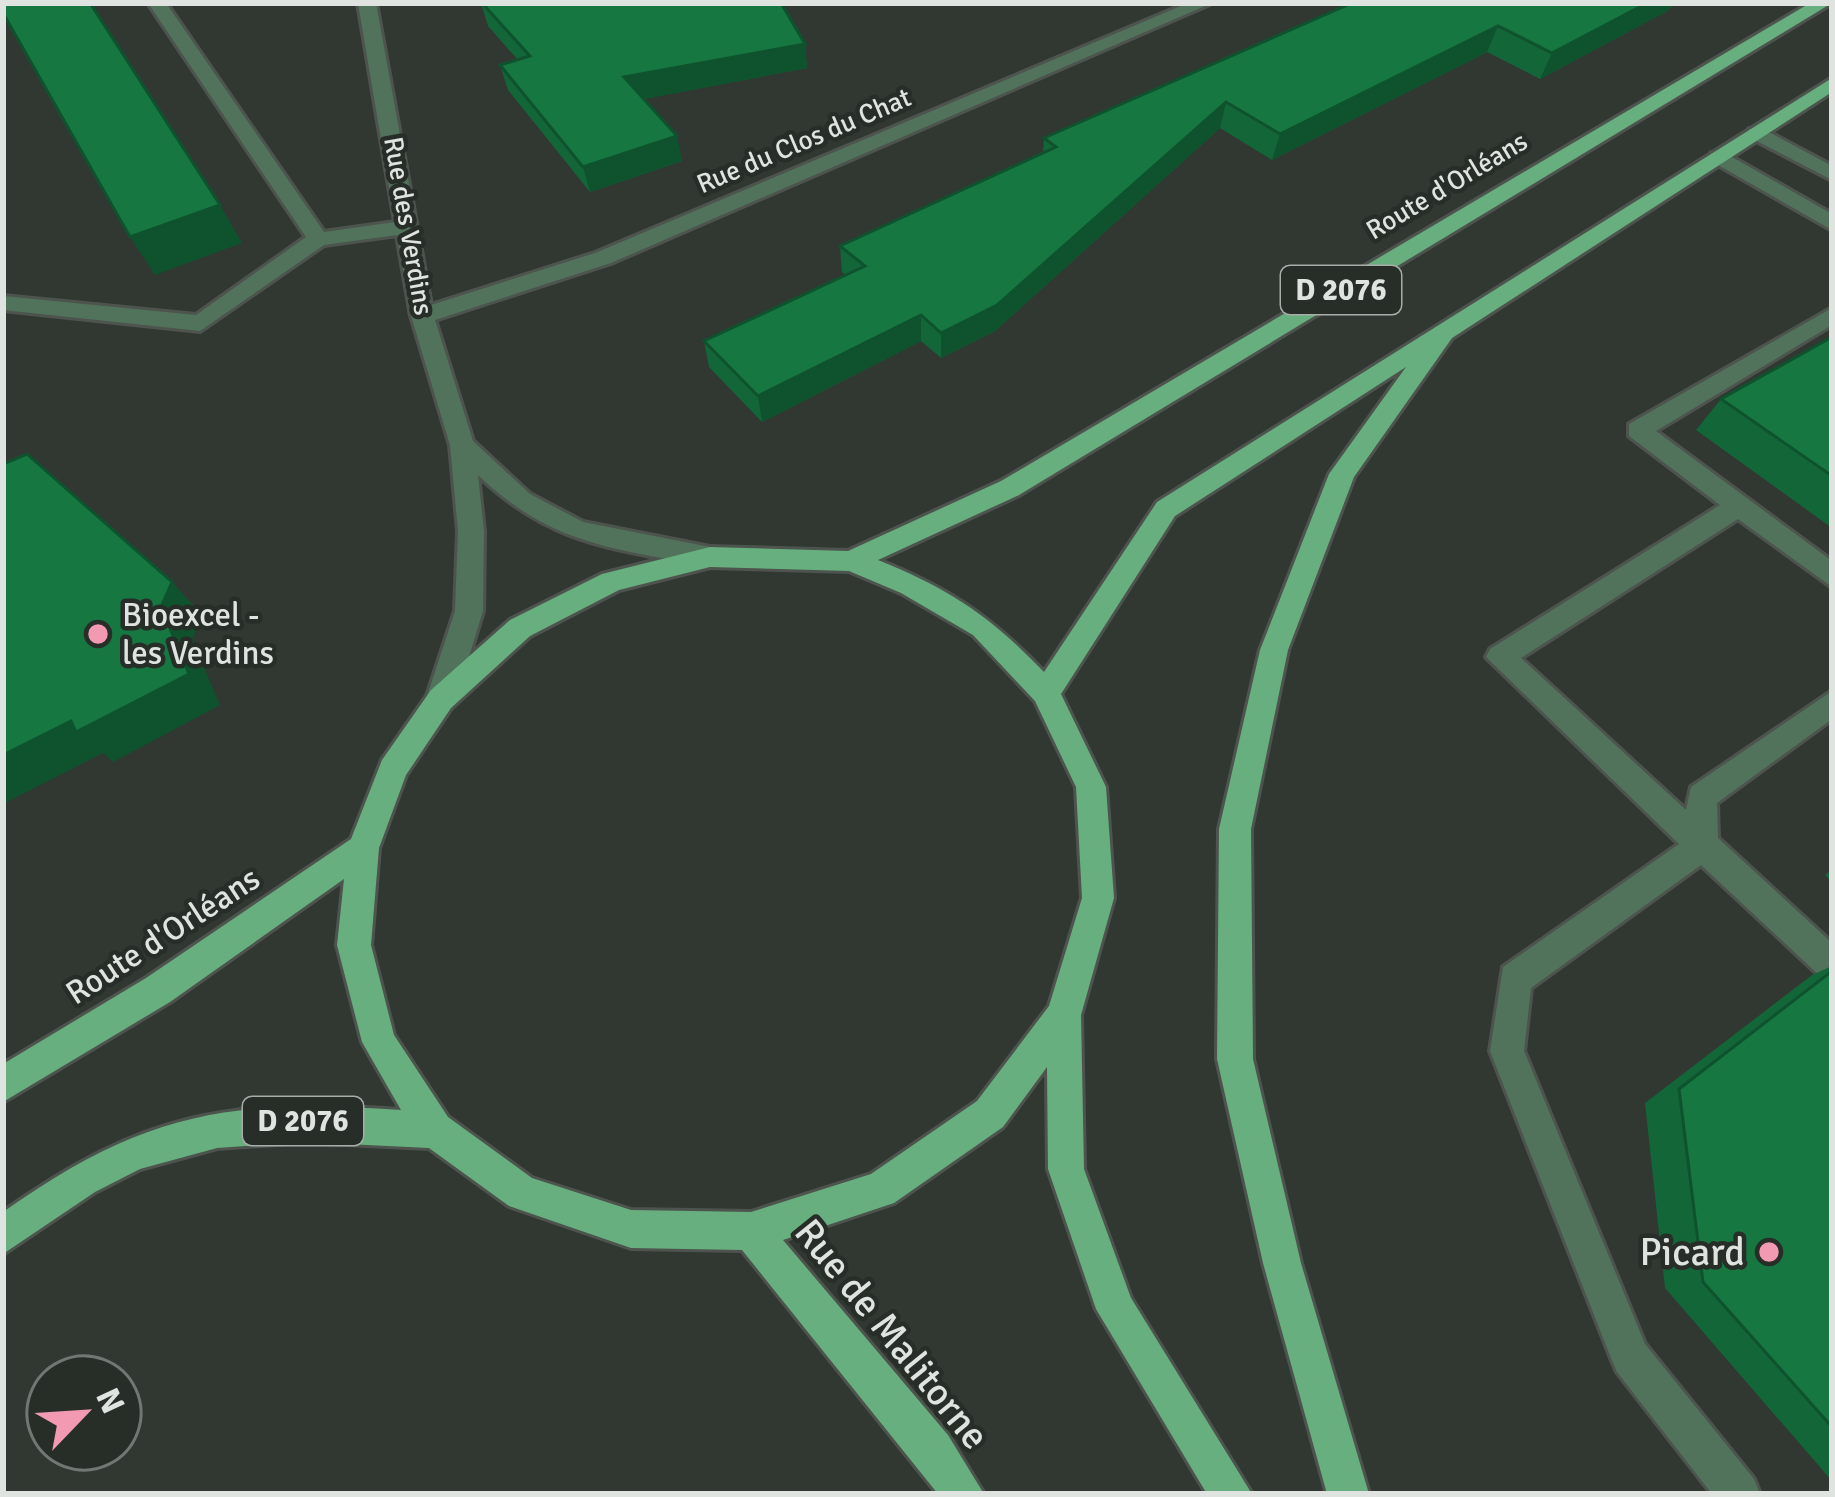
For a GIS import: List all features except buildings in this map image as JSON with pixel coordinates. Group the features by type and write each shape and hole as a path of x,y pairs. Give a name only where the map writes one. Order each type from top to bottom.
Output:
{"main road":[{"name":"Route d'Orléans","path":"851,561 1010,488 1823,3"},
{"name":"D 2076","path":"1046,693 1166,509 1832,84"},
{"path":"1348,1494 1282,1263 1235,1059 1234,830 1274,650 1342,474 1445,330"},
{"path":"1064,1015 990,1114 881,1190 751,1231 631,1229 522,1193 436,1130 379,1042 354,945 363,848 393,769 441,699 520,628 612,581 710,557 851,561 911,585 982,627 1046,693 1091,787 1098,898 1064,1015 1066,1169 1116,1309 1231,1494"},
{"name":"Route d'Orléans","path":"3,1084 158,990 363,848"},
{"name":"D 2076","path":"3,1235 96,1171 173,1141 290,1120 436,1130"},
{"name":"Rue de Malitorne","path":"751,1231 963,1494"}],"street":[{"path":"157,3 318,239"},
{"name":"Rue des Verdins","path":"368,3 422,316 462,445 471,531 469,611 441,699"},
{"path":"1137,3 1155,20"},
{"name":"Rue du Clos du Chat","path":"422,316 603,257 1203,3"},
{"path":"1756,133 1832,174"},
{"path":"1718,157 1832,223"},
{"path":"3,303 200,323 318,239 408,227"},
{"path":"1832,315 1638,430 1832,576"},
{"name":"Rue des Verdins","path":"462,445 521,501 577,531 710,557"},
{"path":"1739,506 1500,657 1832,965"},
{"path":"1702,846 1702,797 1832,703"},
{"path":"1702,846 1515,979 1507,1051 1630,1358 1739,1494"}],"place":[{"name":"Bioexcel - les Verdins","path":"98,634"},
{"name":"Picard","path":"1769,1252"}]}
